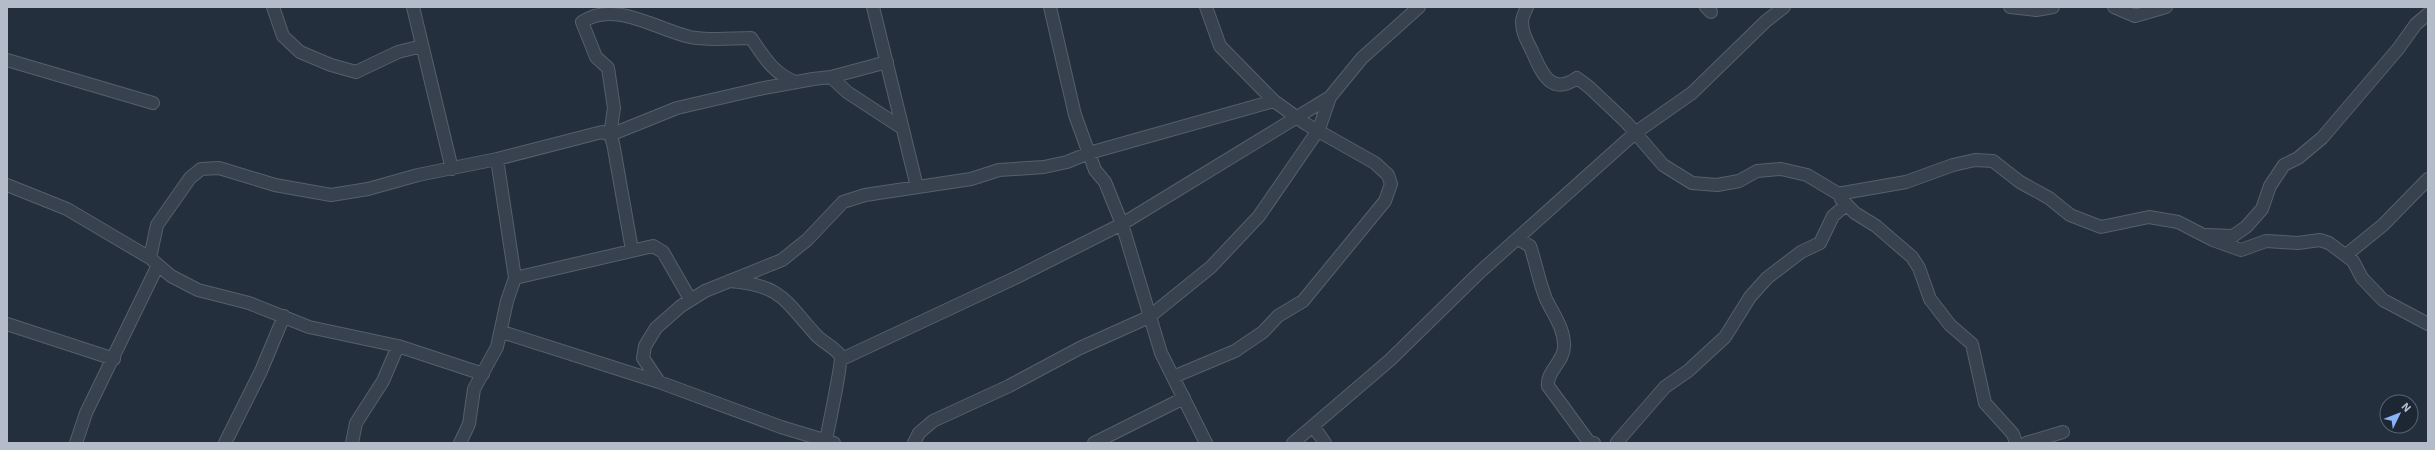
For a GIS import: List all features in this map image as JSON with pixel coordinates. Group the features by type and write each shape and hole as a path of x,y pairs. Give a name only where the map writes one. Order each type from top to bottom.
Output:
{"street":[{"path":"273,7 283,36 300,52 331,65 356,72 398,52 422,46"},
{"path":"413,7 452,169"},
{"path":"873,7 917,187"},
{"path":"1050,7 1075,115 1095,170 1105,182 1122,224 1149,317 1172,377 1206,443"},
{"path":"1172,377 1235,351 1263,332 1278,316 1303,301 1385,200 1391,184 1388,175 1375,163 1299,118 1274,101 1220,46 1206,7"},
{"path":"842,359 1017,277 1122,224 1299,118 1330,97 1362,58 1419,7"},
{"path":"1527,7 1522,20 1524,34 1542,74 1554,84 1568,84 1577,78 1614,110 1662,164 1692,183 1717,185 1739,180 1757,171 1781,169 1808,175 1837,193 1846,205 1876,226 1912,257 1919,268 1930,299 1950,325 1972,344 1986,403 2013,434 2016,443"},
{"path":"1293,443 1390,360 1481,271 1635,134 1692,93 1766,21 1784,7"},
{"path":"2010,7 2036,10 2052,7"},
{"path":"2114,7 2135,16 2163,8"},
{"path":"632,250 610,135 614,108 608,68 596,57 582,22 591,12 611,9 628,10 690,37 751,38 767,63 781,76 795,82"},
{"path":"2204,235 2214,234 2233,236 2246,227 2262,209 2270,186 2284,165 2298,158 2322,138 2398,49 2416,24 2428,14"},
{"path":"7,60 153,103"},
{"path":"76,443 86,413 114,359 154,262 157,225 190,178 201,169 220,168 275,185 332,195 368,189 418,175 497,159 602,132 610,135 677,108 795,82 832,78 886,62"},
{"path":"832,78 847,92 902,128"},
{"path":"914,443 919,433 933,422 1010,386 1080,348 1149,317 1212,267 1260,216 1318,129 1330,97"},
{"path":"660,382 643,358 645,346 656,328 690,299 728,281 782,260 807,240 843,202 865,195 971,179 999,170 1044,167 1067,162 1089,153 1274,101"},
{"path":"460,443 469,424 474,389 493,358 502,332 507,301 515,278 497,159"},
{"path":"1837,193 1853,192 1906,182 1953,165 1975,160 1993,161 2024,185 2043,194 2070,215 2084,222 2101,227 2140,218 2163,218 2178,222 2204,235 2241,250 2266,241 2298,243 2320,240 2329,243 2346,255 2371,289 2383,300 2428,324"},
{"path":"2346,255 2383,225 2428,179"},
{"path":"7,185 66,209 154,262 171,276 198,290 249,303 309,327 398,346 483,374"},
{"path":"1614,443 1665,387 1699,362 1725,337 1750,296 1767,278 1801,252 1820,242 1833,216 1846,205"},
{"path":"1518,239 1530,246 1547,300 1557,318 1562,333 1564,350 1549,377 1548,386 1591,443"},
{"path":"515,278 653,246 663,252 690,299"},
{"path":"502,332 660,382 781,427 830,442 836,379 842,359 838,352 818,338 786,299 776,292 755,284 728,281"},
{"path":"225,443 261,371 284,316"},
{"path":"7,324 114,359"},
{"path":"352,443 356,423 383,381 398,346"},
{"path":"1094,443 1184,398"},
{"path":"1313,426 1325,443"},
{"path":"2026,443 2063,432"}]}
